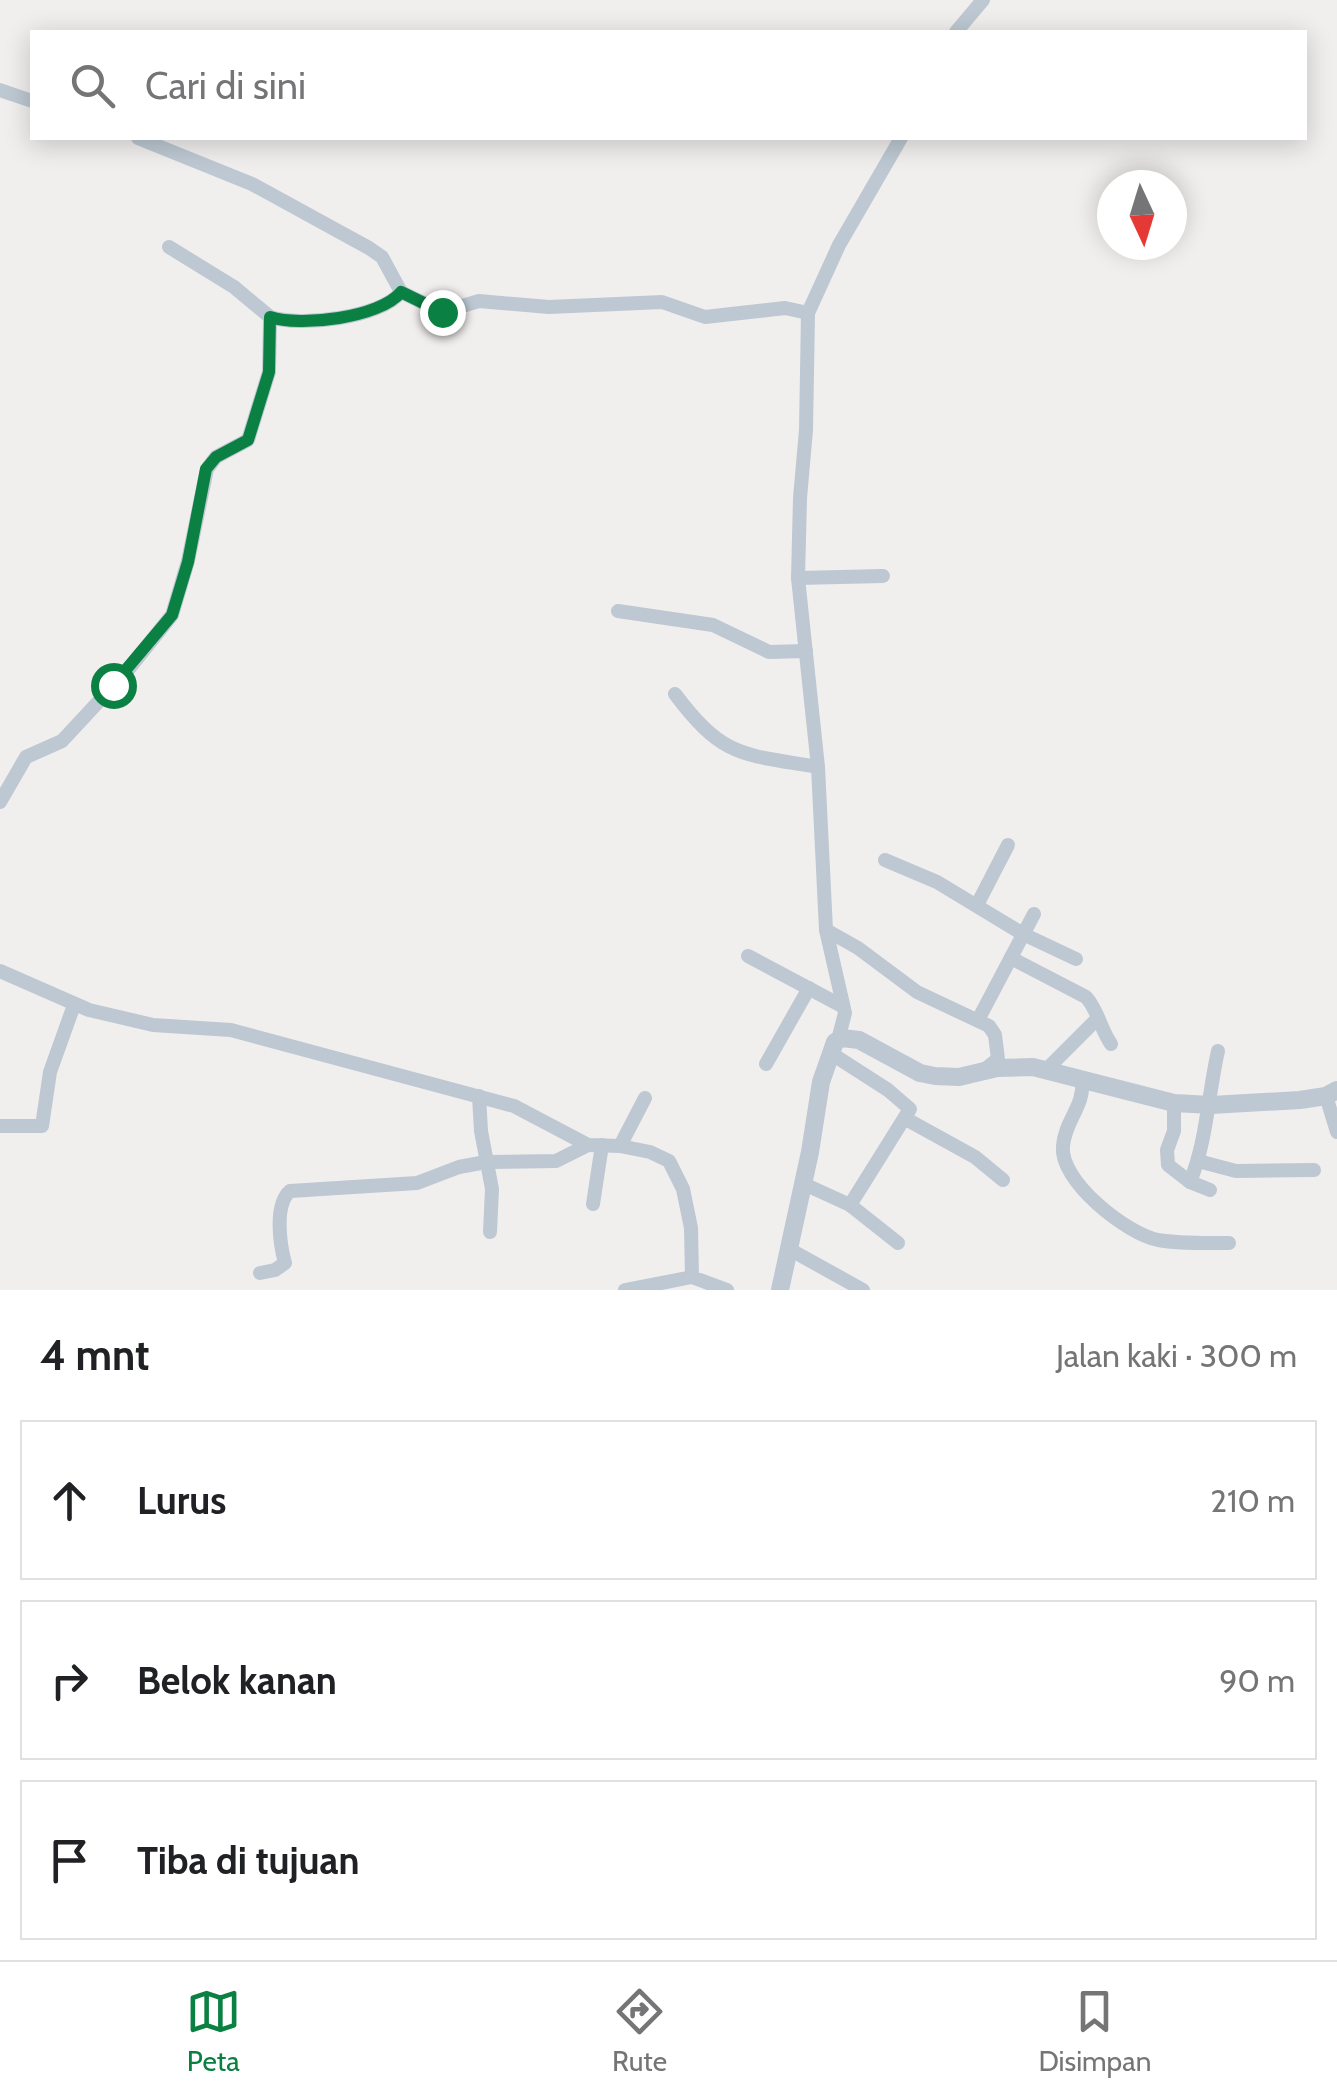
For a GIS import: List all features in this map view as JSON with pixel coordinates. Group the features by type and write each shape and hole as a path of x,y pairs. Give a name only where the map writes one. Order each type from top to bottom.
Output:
{"street":[{"path":"958,30 983,0"},
{"path":"0,90 30,100"},
{"path":"143,140 252,184 369,248 382,257 401,292 442,312 479,301 549,307 662,302 705,317 786,308 808,313"},
{"path":"780,1290 804,1184 820,1082 845,1013 826,930 818,767 798,578 808,313 839,245 900,140"},
{"path":"169,247 280,320 335,319 374,310 394,302 401,292"},
{"path":"0,802 26,757 62,741 172,615 188,562 206,469 216,457 248,440 269,372 270,317"},
{"path":"798,578 883,576"},
{"path":"618,611 713,625 769,652 806,651"},
{"path":"675,694 698,725 737,753 818,767"},
{"path":"977,905 1008,845"},
{"path":"884,860 937,882 1023,934 1076,959"},
{"path":"978,1020 1034,914"},
{"path":"826,930 858,948 917,992 993,1030 998,1059 984,1070"},
{"path":"748,956 842,1006"},
{"path":"1011,958 1086,997 1094,1005 1100,1028 1111,1044"},
{"path":"0,971 74,1005 153,1025 231,1030 514,1106 595,1145 650,1152 669,1161 682,1190 691,1228 692,1277"},
{"path":"766,1064 809,988"},
{"path":"0,1126 42,1126 50,1072 74,1005"},
{"path":"1047,1069 1098,1018"},
{"path":"835,1047 859,1040 935,1076 959,1078 1014,1067 1047,1069 1174,1103 1300,1100 1332,1093 1337,1132"},
{"path":"835,1047 910,1109 850,1205"},
{"path":"1190,1182 1211,1105 1218,1052"},
{"path":"1082,1080 1084,1094 1062,1151 1078,1182 1111,1216 1147,1236 1192,1243 1229,1243"},
{"path":"478,1096 492,1189 490,1232"},
{"path":"620,1146 645,1098"},
{"path":"1174,1103 1174,1131 1167,1162 1174,1172 1210,1190"},
{"path":"906,1119 975,1158 1004,1180"},
{"path":"260,1273 276,1270 285,1263 280,1246 282,1209 284,1196 290,1191 418,1183 459,1167 486,1162 556,1162 595,1145"},
{"path":"593,1204 595,1145"},
{"path":"1198,1161 1236,1171 1314,1170"},
{"path":"804,1184 850,1205 898,1243"},
{"path":"789,1249 864,1290"},
{"path":"625,1290 692,1277 727,1290"}],"route":[{"path":"113,685 172,615 188,562 206,469 216,457 248,440 269,372 270,317 335,319 394,302 401,292 442,312"}]}
